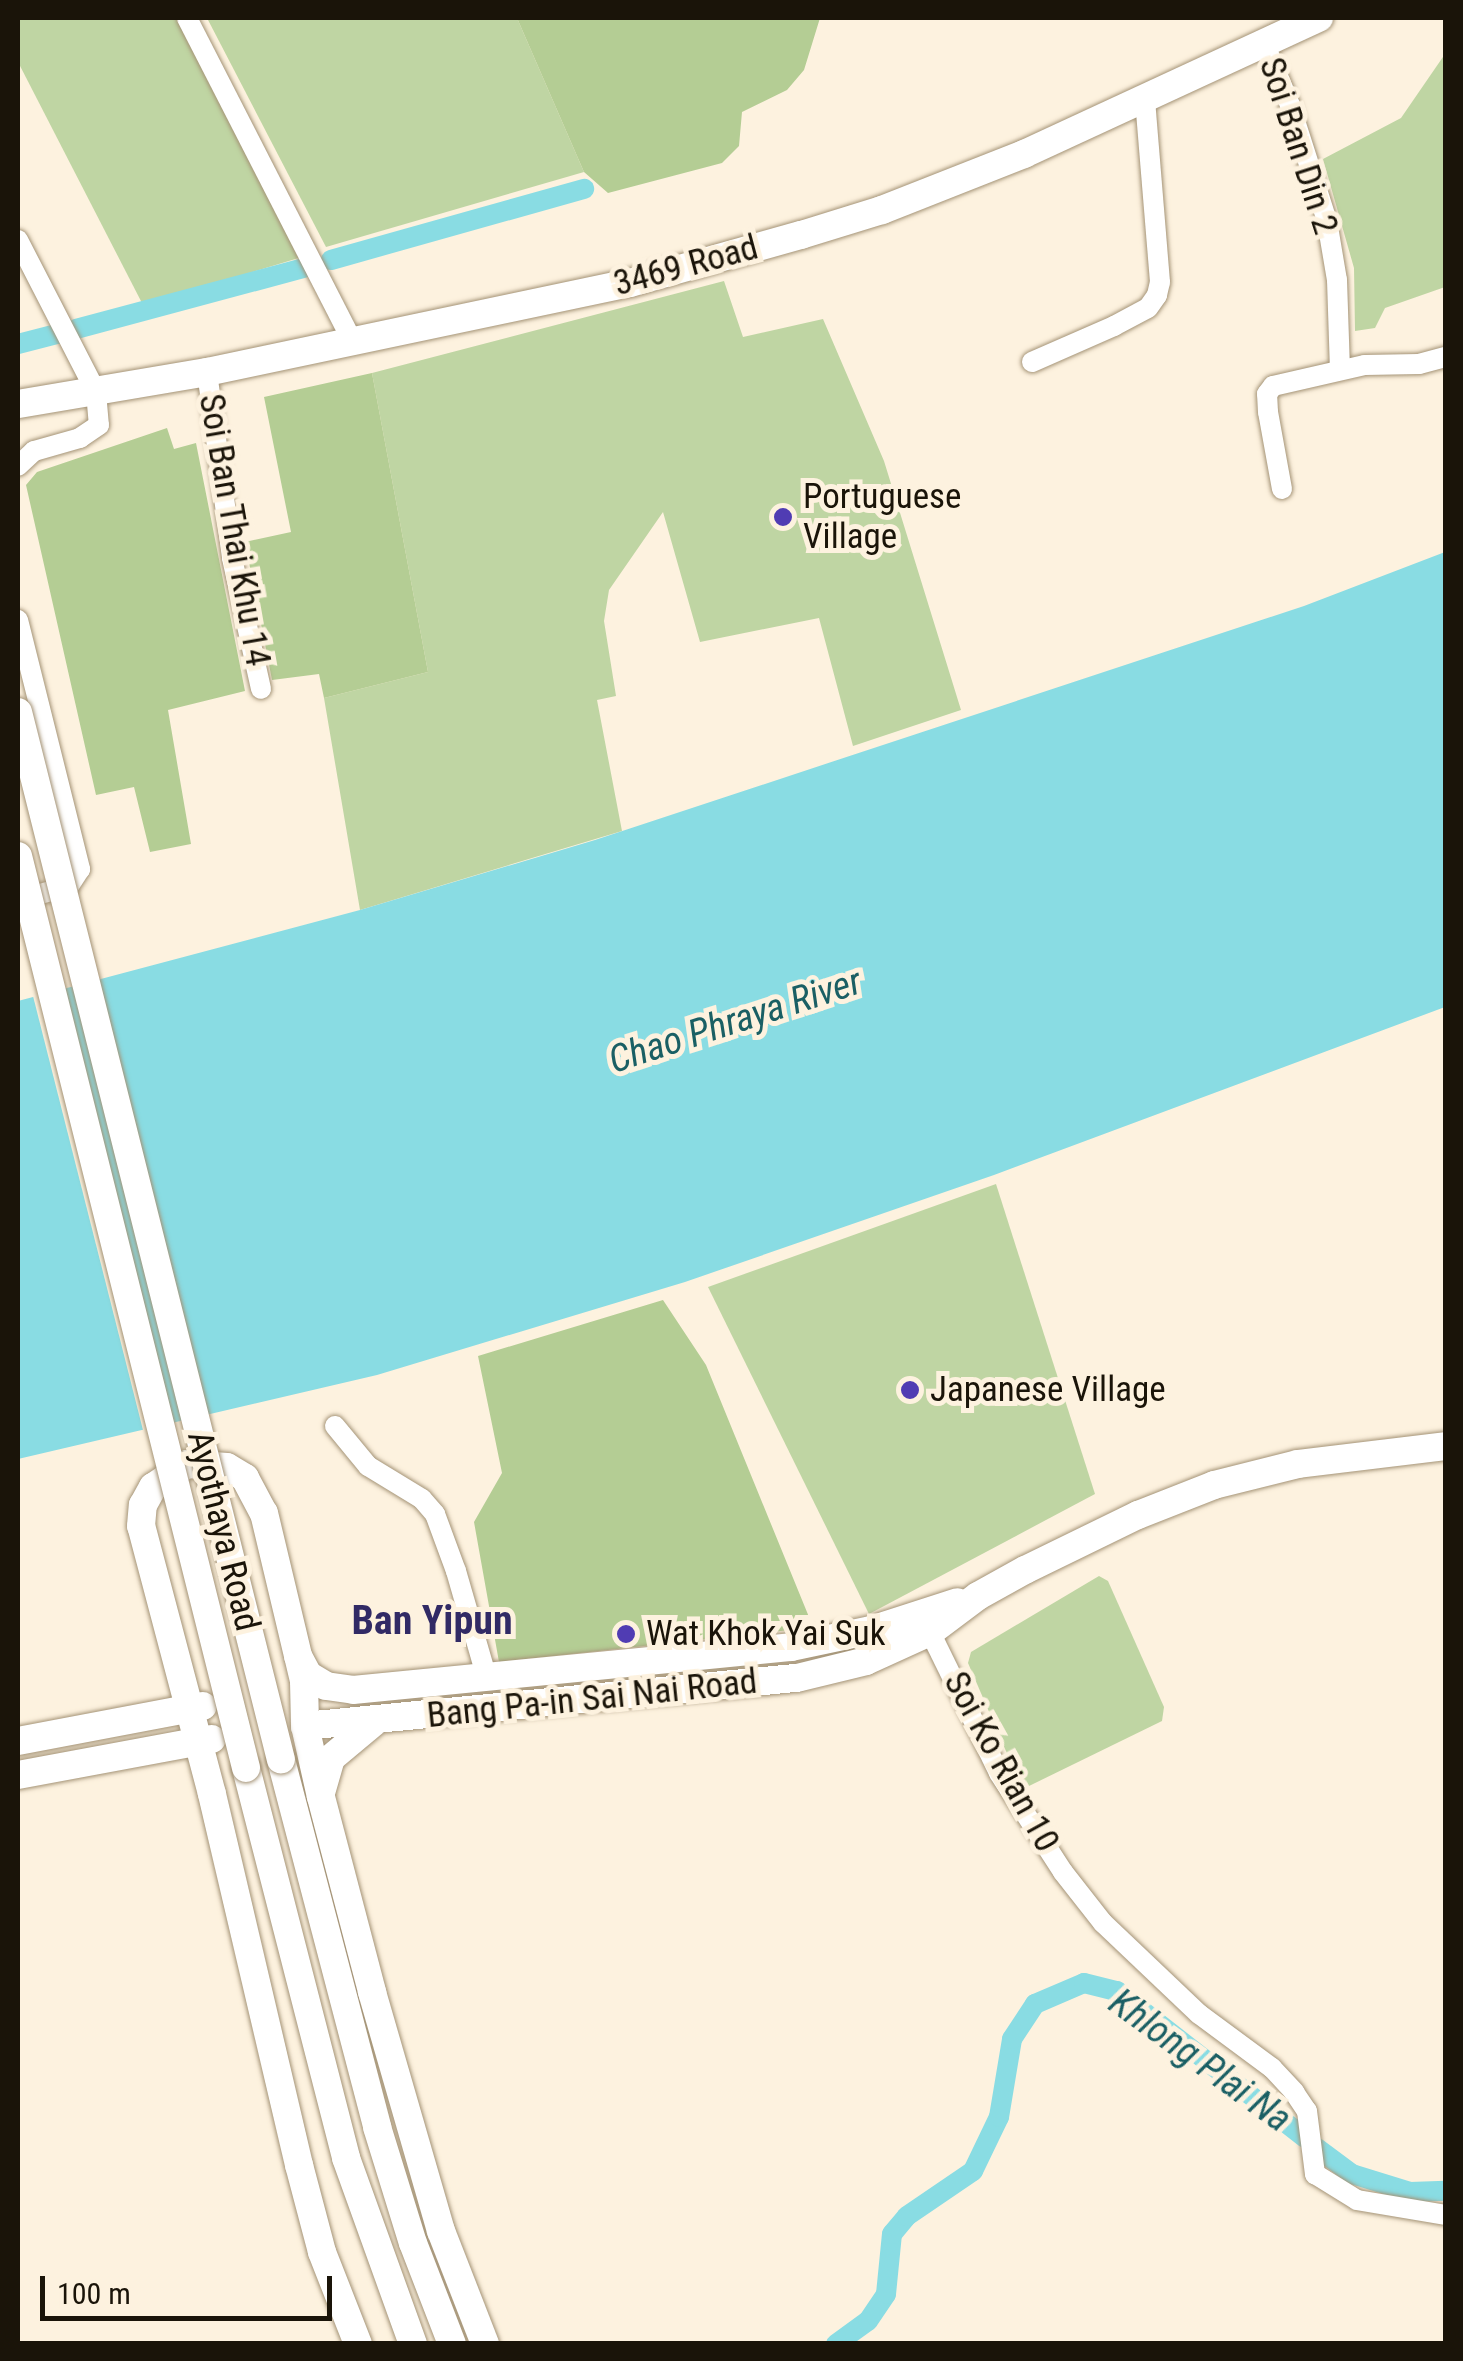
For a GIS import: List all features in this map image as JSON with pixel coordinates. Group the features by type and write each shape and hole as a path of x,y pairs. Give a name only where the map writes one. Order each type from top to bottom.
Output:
{"main road":[{"name":"3469 Road","path":"18,404 354,342 630,282 801,235 940,188 1145,100 1319,18"},
{"name":"Ayothaya Road","path":"18,712 340,1995 413,2243 452,2341"},
{"name":"Ayothaya Road","path":"18,856 346,2158 404,2337"},
{"name":"Bang Pa-in Sai Nai Road","path":"298,1655 308,1675 326,1686 353,1690 791,1648 871,1630 978,1596 1088,1540 1214,1486 1298,1464 1446,1446"},
{"path":"197,1707 178,1672 140,1526 153,1487 168,1472 187,1464 228,1467 258,1494 298,1655 306,1726 321,1796 412,2135 441,2231 485,2344"},
{"path":"306,1726 286,1685 242,1503 220,1483 206,1480 178,1487 160,1511 158,1526 197,1707 332,2228 369,2332 378,2344"},
{"name":"Bang Pa-in Sai Nai Road","path":"306,1726 797,1678 866,1661 930,1632 978,1596"},
{"path":"134,1720 160,1704 178,1672"},
{"path":"18,1741 197,1707"},
{"path":"321,1796 331,1758 357,1732 374,1722"},
{"path":"18,1776 205,1740"},
{"path":"205,1740 212,1794 299,2165 322,2252 358,2344"},
{"path":"149,1751 177,1760 199,1776 212,1794"},
{"path":"412,2135 413,2243"}],"street":[{"path":"187,18 354,342"},
{"name":"Soi Ban Din 2","path":"1264,43 1290,105 1327,222 1337,280 1340,369"},
{"path":"1032,362 1148,308 1157,295 1160,282 1145,100"},
{"path":"18,240 96,392 99,426 80,438 34,451 18,466"},
{"path":"1282,489 1267,394 1273,386 1340,369 1419,364 1446,357"},
{"name":"Soi Ban Thai Khu 14","path":"207,372 232,558 261,689"},
{"path":"18,620 80,869 69,886 18,901"},
{"path":"335,1426 368,1466 422,1498 434,1514 456,1571 486,1675"},
{"name":"Soi Ko Rian 10","path":"930,1632 1020,1811 1104,1923 1199,2014 1272,2068 1294,2092 1307,2111 1315,2174 1357,2200 1401,2211 1446,2216"}],"green space":[{"path":"18,18 176,18 302,257 143,305 18,62"},
{"path":"207,18 517,18 584,172 326,247"},
{"path":"517,18 820,18 804,70 787,90 742,112 739,146 722,163 608,193 584,172"},
{"path":"1445,54 1445,287 1385,308 1375,328 1355,331 1354,268 1323,159 1401,118"},
{"path":"724,281 743,337 823,319 884,461 961,710 853,746 819,618 700,642 663,512 609,590 604,621 616,696 597,700 622,831 360,910 324,698 428,672 372,373"},
{"path":"372,373 428,672 324,698 319,674 272,680 245,542 291,532 264,397"},
{"path":"167,428 174,449 196,443 245,691 168,710 191,844 150,852 134,787 96,795 26,485 37,472"},
{"name":"Japanese Village","path":"996,1184 1095,1494 869,1614 708,1287"},
{"path":"663,1300 706,1365 809,1617 790,1630 499,1662 474,1522 502,1473 478,1356"},
{"path":"1099,1576 1108,1581 1164,1707 1162,1721 1029,1786 1018,1779 968,1663 971,1652"}],"water":[{"name":"Chao Phraya River","path":"1445,552 1445,1007 994,1175 685,1282 377,1375 18,1459 18,1001 360,910 595,840 1304,606"}],"pier":[{"path":"60,985 173,1428 144,1434 32,992"}],"waterway":[{"path":"331,260 584,189"},
{"path":"76,329 304,268"},
{"path":"18,344 57,334"},
{"name":"Khlong Plai Na","path":"836,2344 868,2321 886,2294 892,2234 907,2216 973,2171 999,2117 1012,2039 1035,2004 1084,1983 1117,1991 1305,2138"},
{"name":"Khlong Plai Na","path":"1317,2148 1352,2174 1410,2192 1446,2191"}],"place":[{"name":"Portuguese Village","path":"783,517"},
{"name":"Japanese Village","path":"910,1390"},
{"name":"Wat Khok Yai Suk","path":"626,1634"}],"district":[{"name":"Ban Yipun","path":"432,1621"}]}
